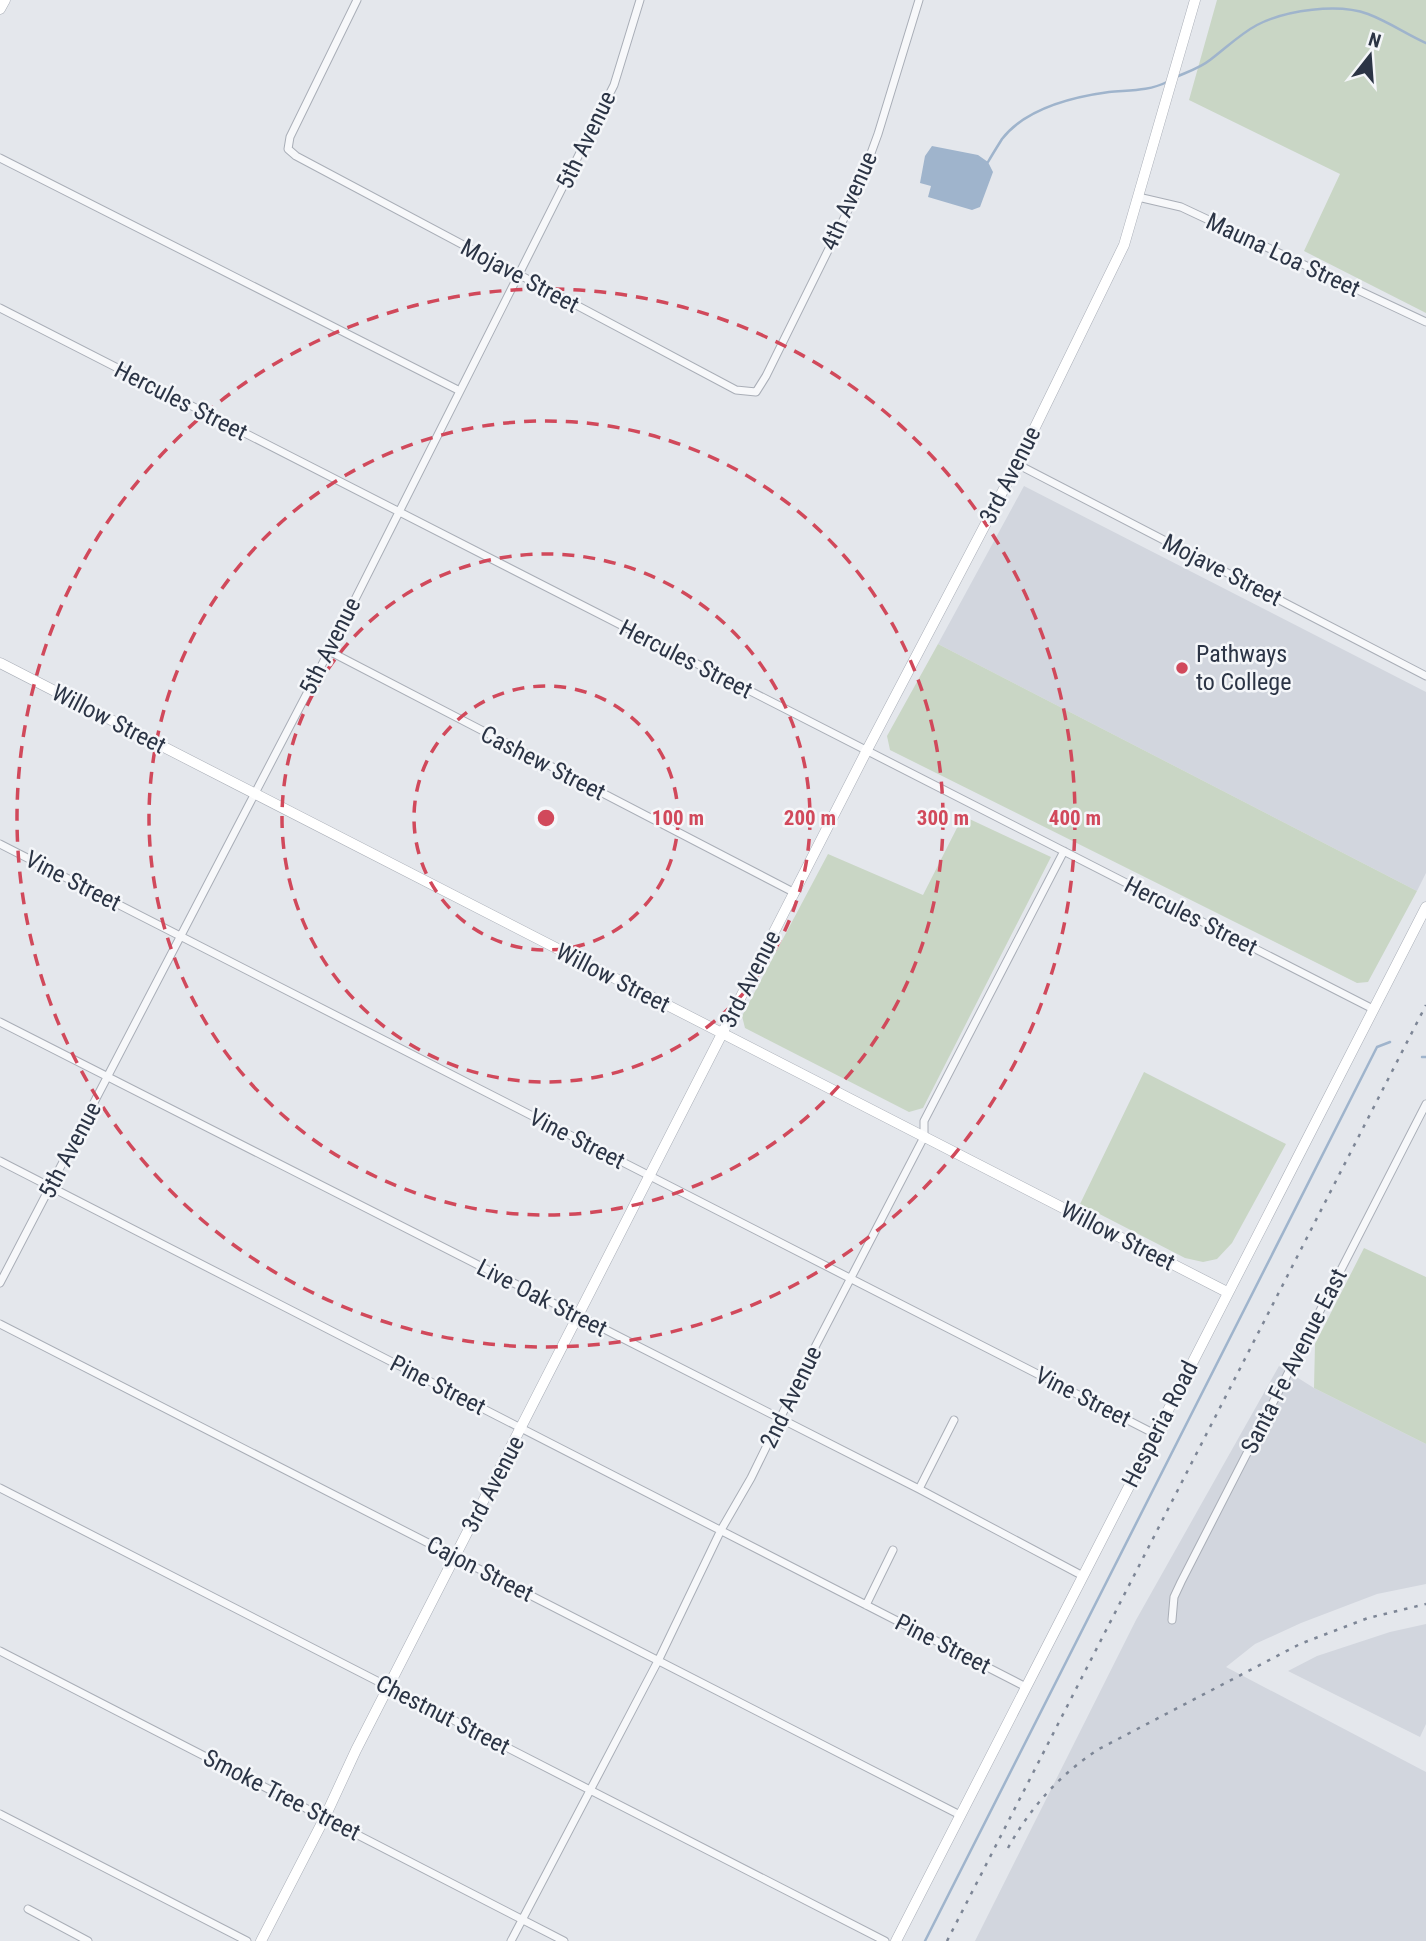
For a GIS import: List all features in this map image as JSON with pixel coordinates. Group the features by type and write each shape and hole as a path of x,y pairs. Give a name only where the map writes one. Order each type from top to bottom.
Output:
{"street":[{"path":"0,9 5,0"},
{"name":"Mojave Street","path":"357,0 290,137 288,149 296,156 518,276 736,390 756,392"},
{"name":"5th Avenue","path":"0,1283 328,651 614,85 640,0"},
{"name":"4th Avenue","path":"756,392 856,194 878,134 919,0"},
{"name":"3rd Avenue","path":"261,1941 722,1034 1017,464 1124,245 1195,0"},
{"path":"0,158 460,391"},
{"name":"Mauna Loa Street","path":"1138,197 1181,207 1426,322"},
{"name":"Hercules Street","path":"0,308 1373,1009"},
{"name":"Mojave Street","path":"1017,464 1426,677"},
{"name":"Cashew Street","path":"328,651 795,893"},
{"name":"Willow Street","path":"0,663 1227,1292"},
{"name":"Vine Street","path":"0,844 1155,1434"},
{"name":"2nd Avenue","path":"511,1941 659,1659 721,1530 751,1478 924,1137 924,1121 1064,851"},
{"name":"Hesperia Road","path":"895,1941 1426,907"},
{"name":"Live Oak Street","path":"0,1022 919,1489 1083,1576"},
{"name":"Santa Fe Avenue East","path":"1172,1620 1174,1597 1181,1582 1426,1104"},
{"name":"Pine Street","path":"0,1161 1026,1687"},
{"name":"Cajon Street","path":"0,1324 960,1815"},
{"path":"919,1489 954,1420"},
{"name":"Chestnut Street","path":"0,1488 885,1941"},
{"path":"866,1605 893,1550"},
{"name":"Smoke Tree Street","path":"0,1651 564,1941"},
{"path":"0,1814 247,1941"},
{"path":"28,1909 88,1941"}],"shaded area":[{"name":"Pathways to College","path":"1024,486 1426,692 1426,873 1417,891 938,644"},
{"path":"1279,1366 1314,1388 1426,1444 1426,1584 1377,1594 1301,1623 1255,1644 1226,1667 1426,1772 1426,1941 975,1941 1136,1620"},
{"path":"1426,1624 1426,1724 1420,1737 1288,1671 1317,1656 1390,1632"}],"green space":[{"path":"1217,0 1426,0 1426,313 1304,251 1340,174 1189,100"},
{"path":"938,644 1417,891 1368,982 1357,983 890,750 887,736"},
{"path":"963,816 1051,857 923,1108 909,1112 745,1028 742,1016 828,854 923,895"},
{"path":"1144,1072 1286,1144 1232,1243 1217,1259 1203,1262 1185,1258 1080,1204"},
{"path":"1364,1248 1426,1277 1426,1444 1314,1388 1315,1344"}],"water":[{"path":"932,146 978,155 988,162 993,172 980,207 972,210 928,197 931,186 920,183 925,156"}],"waterway":[{"path":"1176,77 1206,63 1257,25 1297,12 1327,9 1356,11 1368,14 1426,43"},
{"path":"988,162 1012,128 1037,112 1080,97 1146,89 1167,82"},
{"path":"925,1941 1377,1047 1390,1042"}],"railway":[{"path":"947,1941 1426,1005"},
{"path":"1008,1848 1047,1793 1071,1769 1099,1749 1300,1644 1368,1618 1426,1604"}],"place":[{"name":"Pathways to College","path":"1182,668"}]}
